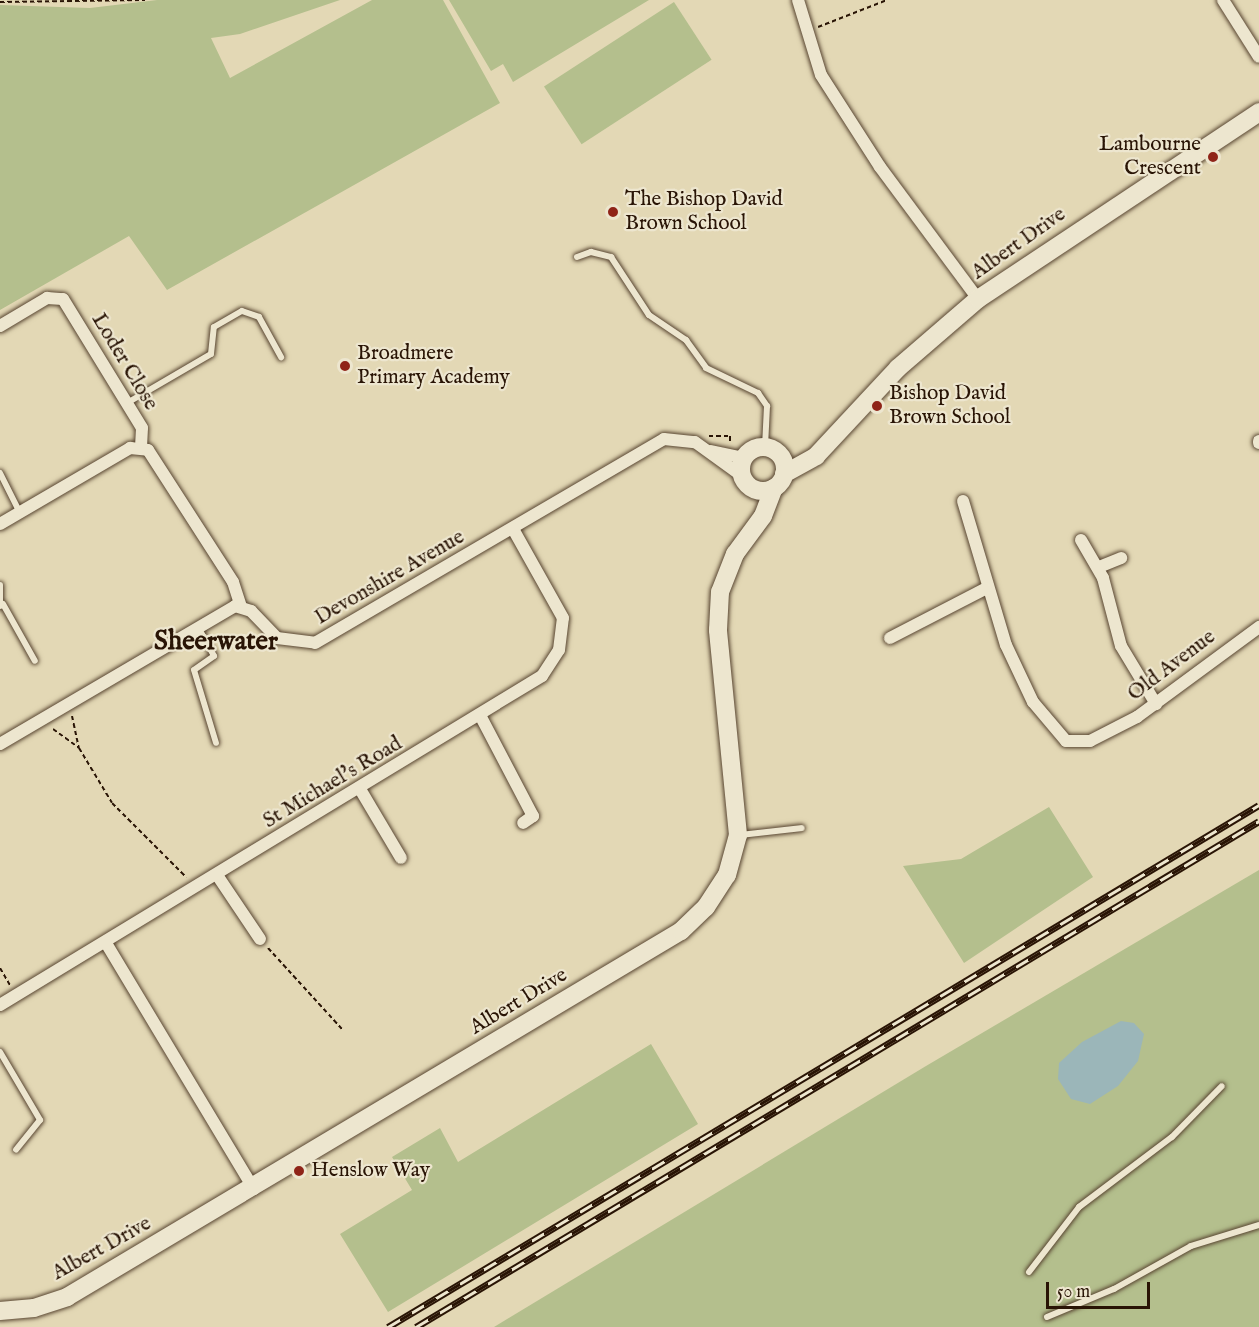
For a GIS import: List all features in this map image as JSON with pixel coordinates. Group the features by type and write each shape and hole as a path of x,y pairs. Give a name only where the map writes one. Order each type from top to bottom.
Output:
{"street":[{"path":"798,0 804,31 821,75 880,167 978,299"},
{"path":"1222,0 1259,57"},
{"name":"Albert Drive","path":"0,1311 34,1308 67,1297 254,1188 681,931 718,891 738,835 718,608 731,564 753,525 763,516 781,474 826,441 898,368 978,299 1259,112"},
{"name":"Loder Close","path":"0,326 47,298 63,298 142,428 141,448"},
{"name":"Devonshire Avenue","path":"141,448 154,454 233,582 241,606 277,638 315,643 513,529 647,446 664,439 698,443 742,467"},
{"path":"765,447 781,474 754,490 742,467 765,447"},
{"path":"0,524 130,448 141,448"},
{"name":"Devonshire Avenue","path":"711,451 742,467"},
{"name":"Albert Drive","path":"753,525 754,490"},
{"name":"Old Avenue","path":"963,501 985,589 1033,702 1062,739 1090,741 1156,704 1259,627"},
{"name":"St Michael's Road","path":"0,1005 481,717 542,676 562,640 560,607 513,529"},
{"path":"1082,540 1099,567 1121,646 1156,704"},
{"path":"1099,567 1121,558"},
{"path":"890,638 985,589"},
{"path":"0,744 197,626 241,606"},
{"path":"481,717 533,816 523,823"},
{"path":"360,789 401,858"},
{"path":"217,874 260,939"},
{"path":"106,943 254,1188"}],"lane":[{"path":"577,257 591,252 611,257 649,315 666,330 686,340 706,368 758,393 767,406 765,447"},
{"path":"127,404 211,354 214,327 242,311 259,317 281,357"},
{"path":"0,473 20,513"},
{"path":"0,585 1,605 35,661"},
{"path":"197,626 214,656 194,670 216,743"},
{"path":"738,835 802,828"},
{"path":"0,1052 40,1120 16,1150"},
{"path":"1029,1272 1079,1207 1172,1137 1222,1086"},
{"path":"1047,1317 1114,1289 1191,1246 1259,1225"}],"path":[{"path":"0,2 145,0"},
{"path":"804,31 887,0"},
{"path":"698,443 716,433 730,436"},
{"path":"74,700 80,709 71,714 79,748 112,803 197,887"},
{"path":"40,720 79,748"},
{"path":"260,939 343,1030"},
{"path":"0,968 16,996"}],"green space":[{"path":"157,0 340,0 240,34 211,38 230,78 372,0 443,0 500,103 167,290 129,236 0,310 0,5 90,8"},
{"path":"449,0 649,0 513,82 503,64 491,71"},
{"path":"674,2 712,60 582,144 544,86"},
{"path":"1049,807 1093,877 964,963 903,866 961,859"},
{"path":"1259,870 1259,1327 494,1327 926,1066"},
{"path":"651,1044 698,1124 388,1312 340,1234 412,1190 392,1157 440,1128 458,1162"}],"water":[{"path":"1121,1021 1134,1023 1144,1034 1138,1061 1118,1086 1090,1104 1071,1099 1058,1079 1059,1063 1082,1042"}],"railway":[{"path":"388,1327 1259,805"},
{"path":"416,1327 1259,821"}],"place":[{"name":"Lambourne Crescent","path":"1213,157"},
{"name":"The Bishop David Brown School","path":"613,212"},
{"name":"Broadmere Primary Academy","path":"345,366"},
{"name":"Bishop David Brown School","path":"877,406"},
{"name":"Henslow Way","path":"299,1171"}],"district":[{"name":"Sheerwater","path":"216,643"}]}
